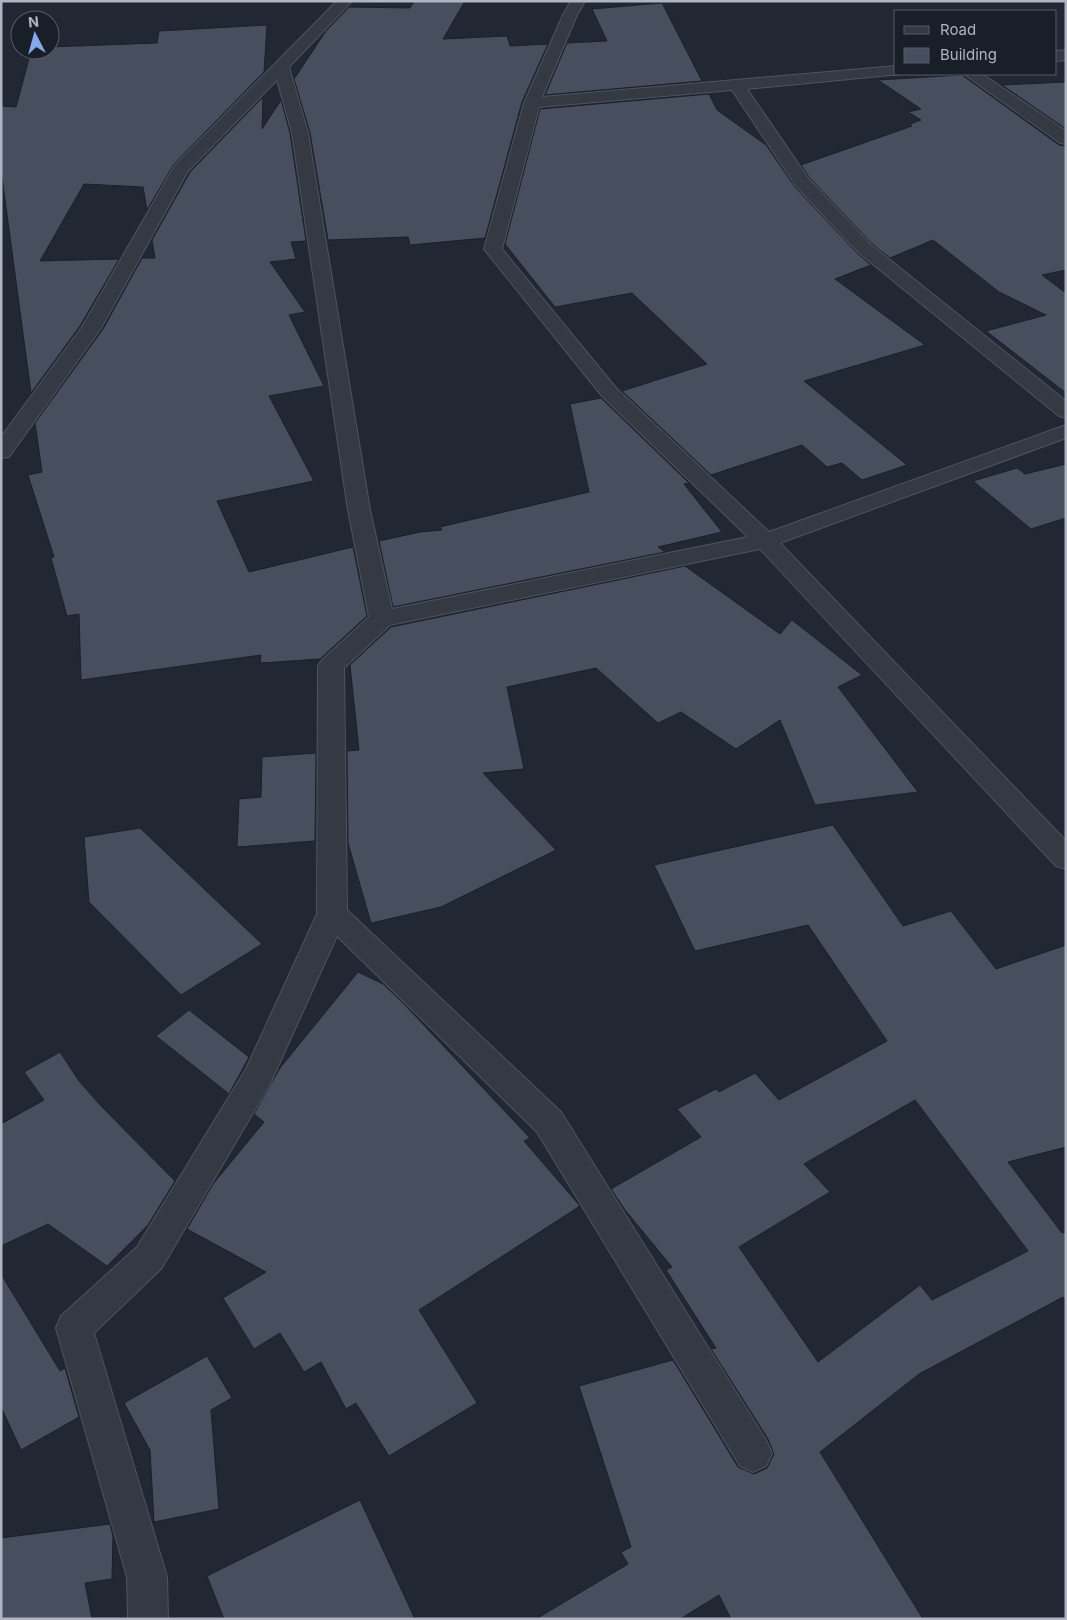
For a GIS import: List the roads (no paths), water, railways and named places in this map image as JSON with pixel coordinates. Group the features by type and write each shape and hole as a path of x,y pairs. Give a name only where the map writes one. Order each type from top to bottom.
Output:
{"street":[{"path":"1,452 91,328 180,170 345,1"},
{"path":"578,1 532,103 493,249 609,392 765,542 1066,858"},
{"path":"281,66 300,133 359,510 382,619"},
{"path":"532,103 894,71"},
{"path":"973,75 1066,140"},
{"path":"736,85 802,182 864,248 1066,412"},
{"path":"148,1619 147,1577 74,1328 150,1258 259,1075 332,914 331,666 382,619 765,542 1066,432"},
{"path":"332,914 549,1122 753,1453"}]}
